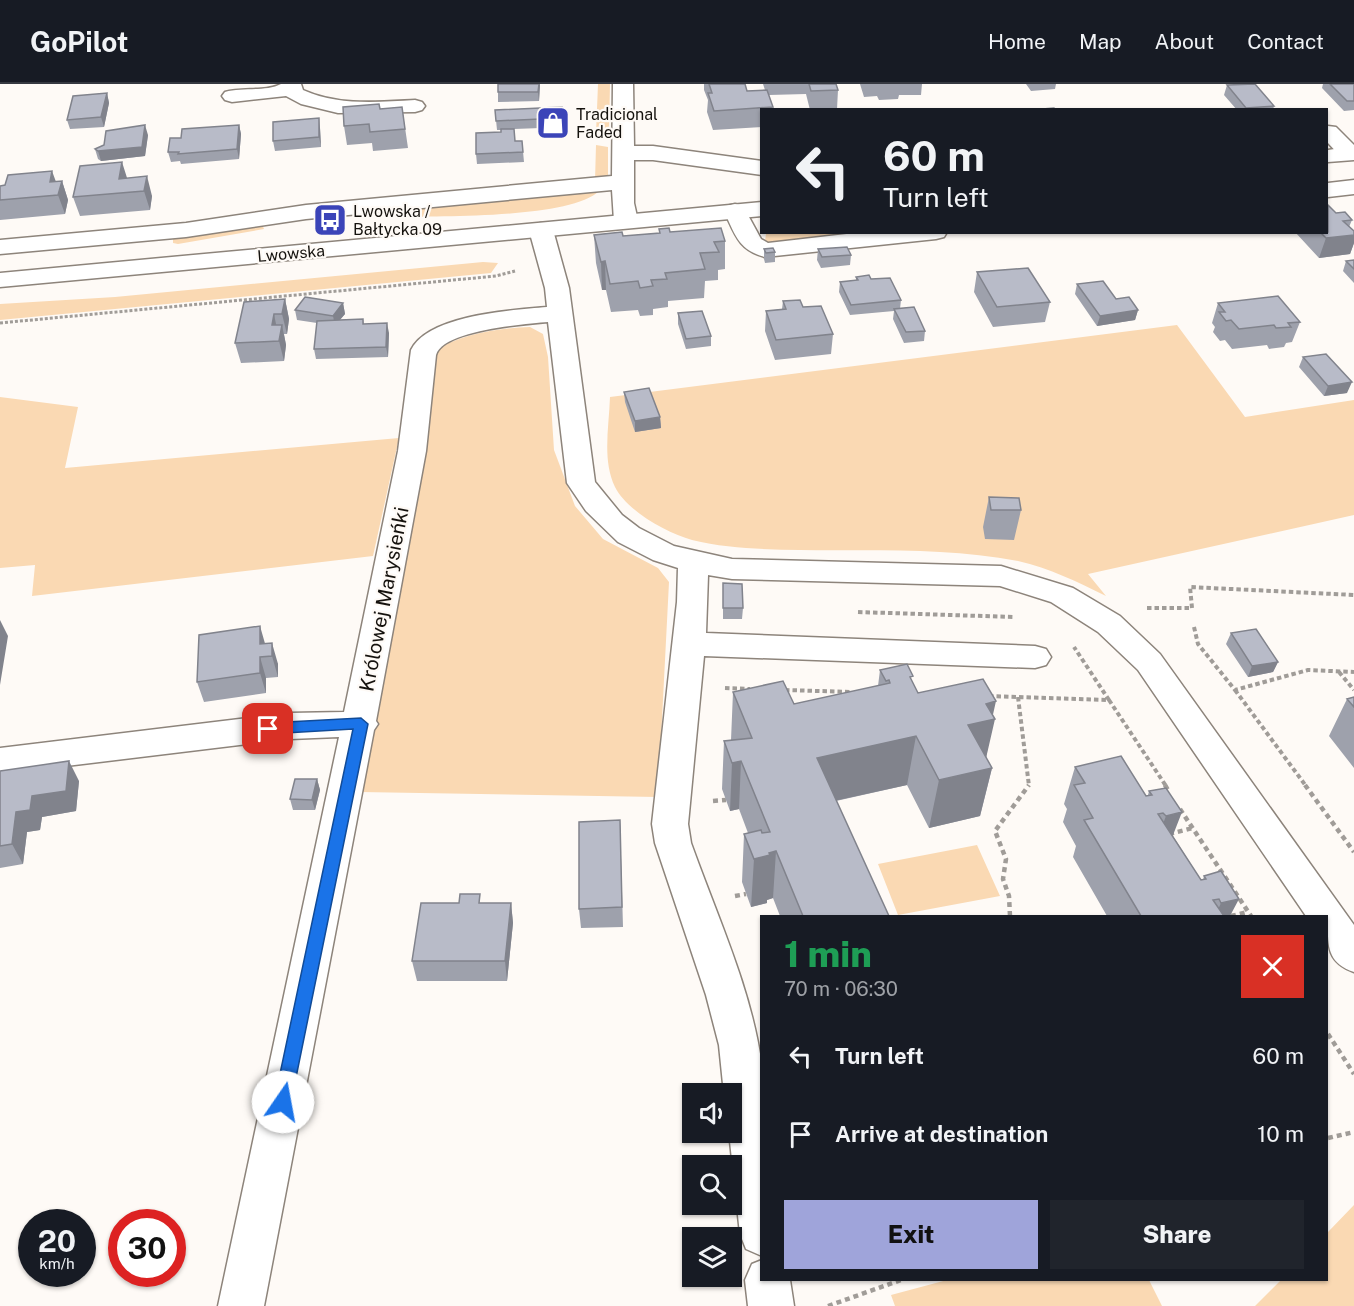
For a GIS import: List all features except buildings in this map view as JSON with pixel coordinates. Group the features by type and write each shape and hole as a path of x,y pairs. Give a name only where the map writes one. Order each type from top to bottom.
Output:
{"street":[{"path":"623,84 623,183 626,221"},
{"path":"232,96 275,93 291,86 294,93 303,99 330,106 372,109 415,106"},
{"path":"1328,156 1352,153 1333,127"},
{"path":"623,153 653,153 760,168"},
{"path":"0,247 186,230 317,211 623,183"},
{"path":"1328,190 1354,187"},
{"name":"Lwowska","path":"0,280 760,209"},
{"path":"735,211 751,243 765,250 917,234"},
{"path":"541,230 549,267 557,288 582,483 598,508 624,534 657,552 693,563 732,569 1001,576 1062,595 1109,624 1149,662 1326,915"},
{"name":"Królowej Marysieńki","path":"241,1306 361,724 417,424 421,363 425,348 435,336 471,326 513,318 560,314"},
{"path":"693,563 693,602 670,824 673,843 726,995 739,1045 760,1218"},
{"path":"688,644 1035,657"},
{"path":"0,761 291,726 361,724"},
{"path":"1328,918 1354,956"},
{"path":"768,1281 771,1306"}],"path":[{"path":"0,323 496,276 516,270 549,267"},
{"path":"1145,608 1192,608 1190,587 1354,595"},
{"path":"856,612 1019,617"},
{"path":"1194,627 1198,644 1235,690 1354,852"},
{"path":"1073,645 1249,914"},
{"path":"1235,690 1308,670 1354,672"},
{"path":"1338,672 1354,690"},
{"path":"721,688 757,689"},
{"path":"781,690 864,692"},
{"path":"982,696 1109,700"},
{"path":"1010,915 1009,896 1003,879 1006,859 995,831 1029,787 1018,697"},
{"path":"1160,836 1193,828"},
{"path":"1328,1034 1354,1074"},
{"path":"1328,1138 1354,1132"},
{"path":"828,1306 898,1281"}],"shaded area":[{"path":"598,84 610,84 609,132 596,134"},
{"path":"596,145 608,147 608,178 595,181"},
{"path":"599,191 584,200 561,207 533,211 470,216 394,217 399,207"},
{"path":"261,222 264,229 173,243 173,235"},
{"path":"766,234 871,234 769,243 765,241"},
{"path":"483,262 498,263 491,273 0,320 0,304 115,297"},
{"path":"1177,325 1245,417 1354,400 1354,515 1088,574 1106,596 1041,567 991,557 909,551 760,549 692,540 671,532 638,512 621,496 611,477 607,455 610,397"},
{"path":"530,327 543,334 548,357 554,450 575,506 603,539 658,568 669,582 658,797 360,792 434,351 456,340 480,333"},
{"path":"0,397 78,407 65,468 399,438 373,556 32,596 35,565 0,568"},
{"path":"977,845 1000,896 898,915 878,864"},
{"path":"1354,1205 1354,1306 1255,1306 1280,1281 1328,1281 1328,1232"},
{"path":"943,1281 1150,1281 1162,1306 895,1306 891,1295"}],"place":[{"name":"Tradicional Faded","path":"553,123"},
{"name":"Lwowska / Bałtycka 09","path":"330,220"}],"route":[{"path":"268,729 361,724 283,1102"}]}
